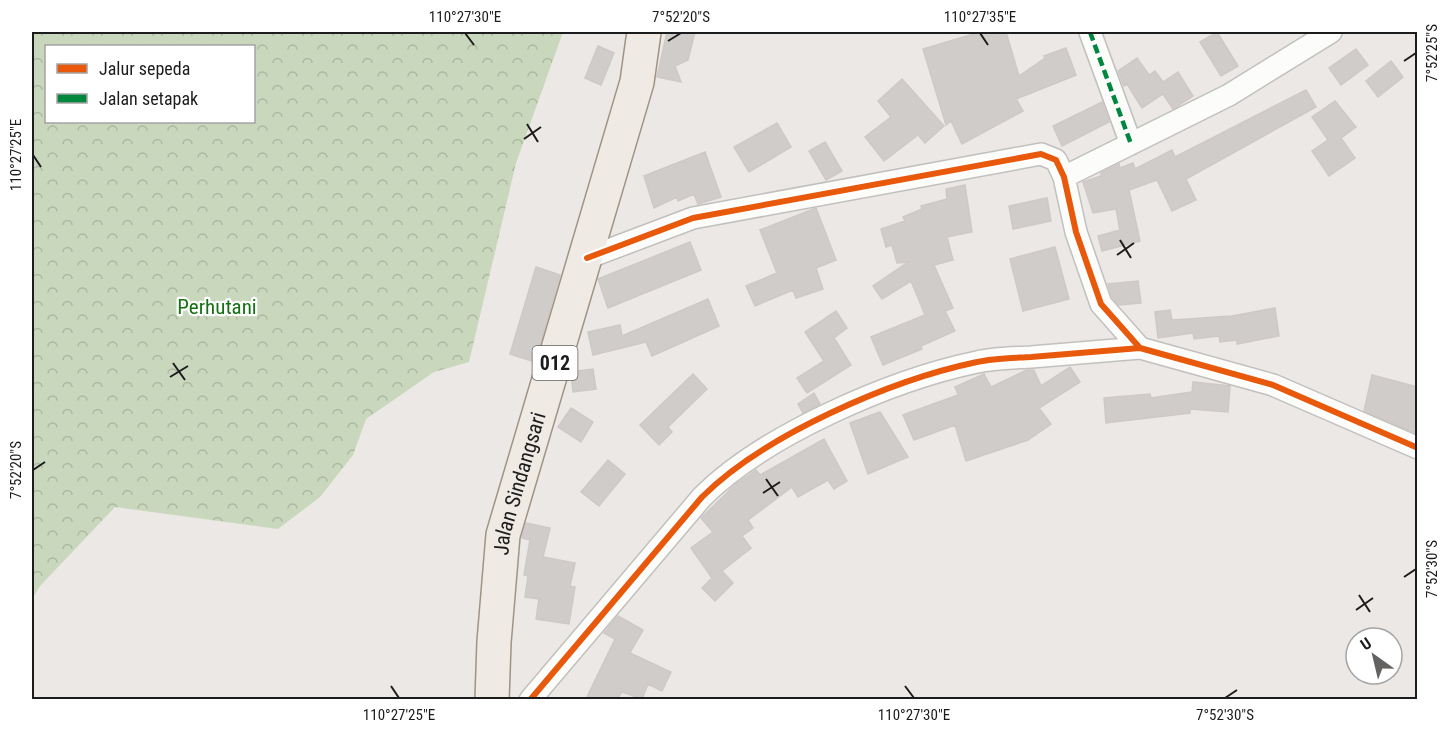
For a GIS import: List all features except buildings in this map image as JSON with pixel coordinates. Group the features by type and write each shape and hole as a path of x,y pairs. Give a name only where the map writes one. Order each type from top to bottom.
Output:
{"main road":[{"name":"Jalan Sindangsari","path":"492,699 494,642 503,535 587,258 637,82 644,32"}],"street":[{"path":"1090,32 1131,144"},
{"path":"1064,177 1229,95 1331,32"},
{"path":"587,258 693,218 1041,154 1056,160 1064,177 1076,232 1101,304 1140,348"},
{"path":"530,699 702,498 724,476 756,453 836,412 888,390 978,361 1140,348 1273,385 1418,448"}],"green space":[{"name":"Perhutani","path":"32,32 563,32 516,163 469,362 434,372 366,419 353,455 320,497 278,529 115,507 40,586 32,599"}],"marked path":[{"path":"1090,32 1131,144"}],"cycle path":[{"path":"587,258 693,218 1041,154 1056,160 1064,177 1076,232 1101,304 1140,348 1273,385 1418,448"},
{"path":"530,700 702,497 728,474 759,452 830,413 869,396 943,370 997,359 1140,348"}]}
